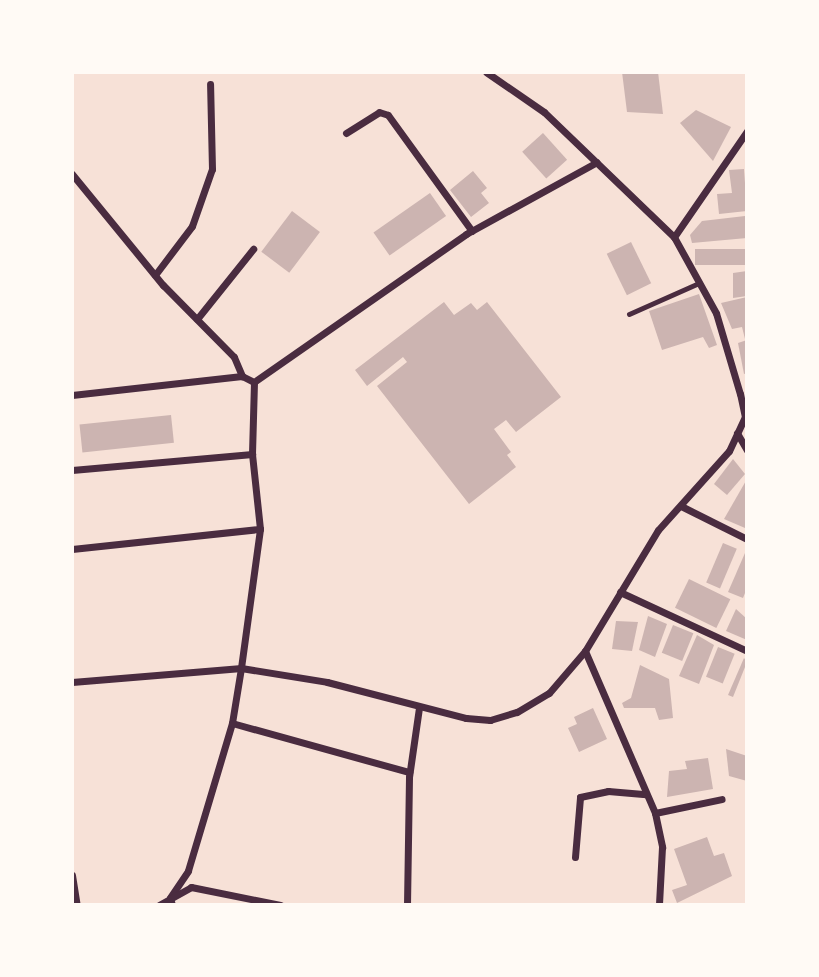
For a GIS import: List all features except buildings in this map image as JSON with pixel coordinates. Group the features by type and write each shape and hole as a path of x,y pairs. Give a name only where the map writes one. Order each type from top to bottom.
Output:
{"street":[{"path":"72,682 241,668 327,682 419,708 490,720 517,712 549,693 585,651 652,538 729,451 745,417 744,392 716,313 674,237 544,112 486,72"},
{"path":"155,275 192,226 212,169 210,84"},
{"path":"346,133 379,111 388,115 472,231"},
{"path":"674,237 747,131"},
{"path":"254,382 472,231 597,162"},
{"path":"72,174 155,275 234,357 242,376"},
{"path":"197,319 253,249"},
{"path":"72,395 242,376 254,382"},
{"path":"171,902 188,871 232,723 241,668 260,529 253,454 254,382"},
{"path":"737,433 747,450"},
{"path":"72,470 253,454"},
{"path":"681,506 747,539"},
{"path":"72,549 260,529"},
{"path":"620,592 747,652"},
{"path":"585,651 655,813 662,847 659,905"},
{"path":"407,905 409,772 419,708"},
{"path":"232,723 409,772"},
{"path":"575,857 580,797 608,791 646,794"},
{"path":"655,813 722,799"},
{"path":"72,875 77,905"},
{"path":"159,905 171,902 191,887 280,905"}],"lane":[{"path":"629,313 699,283"}]}
